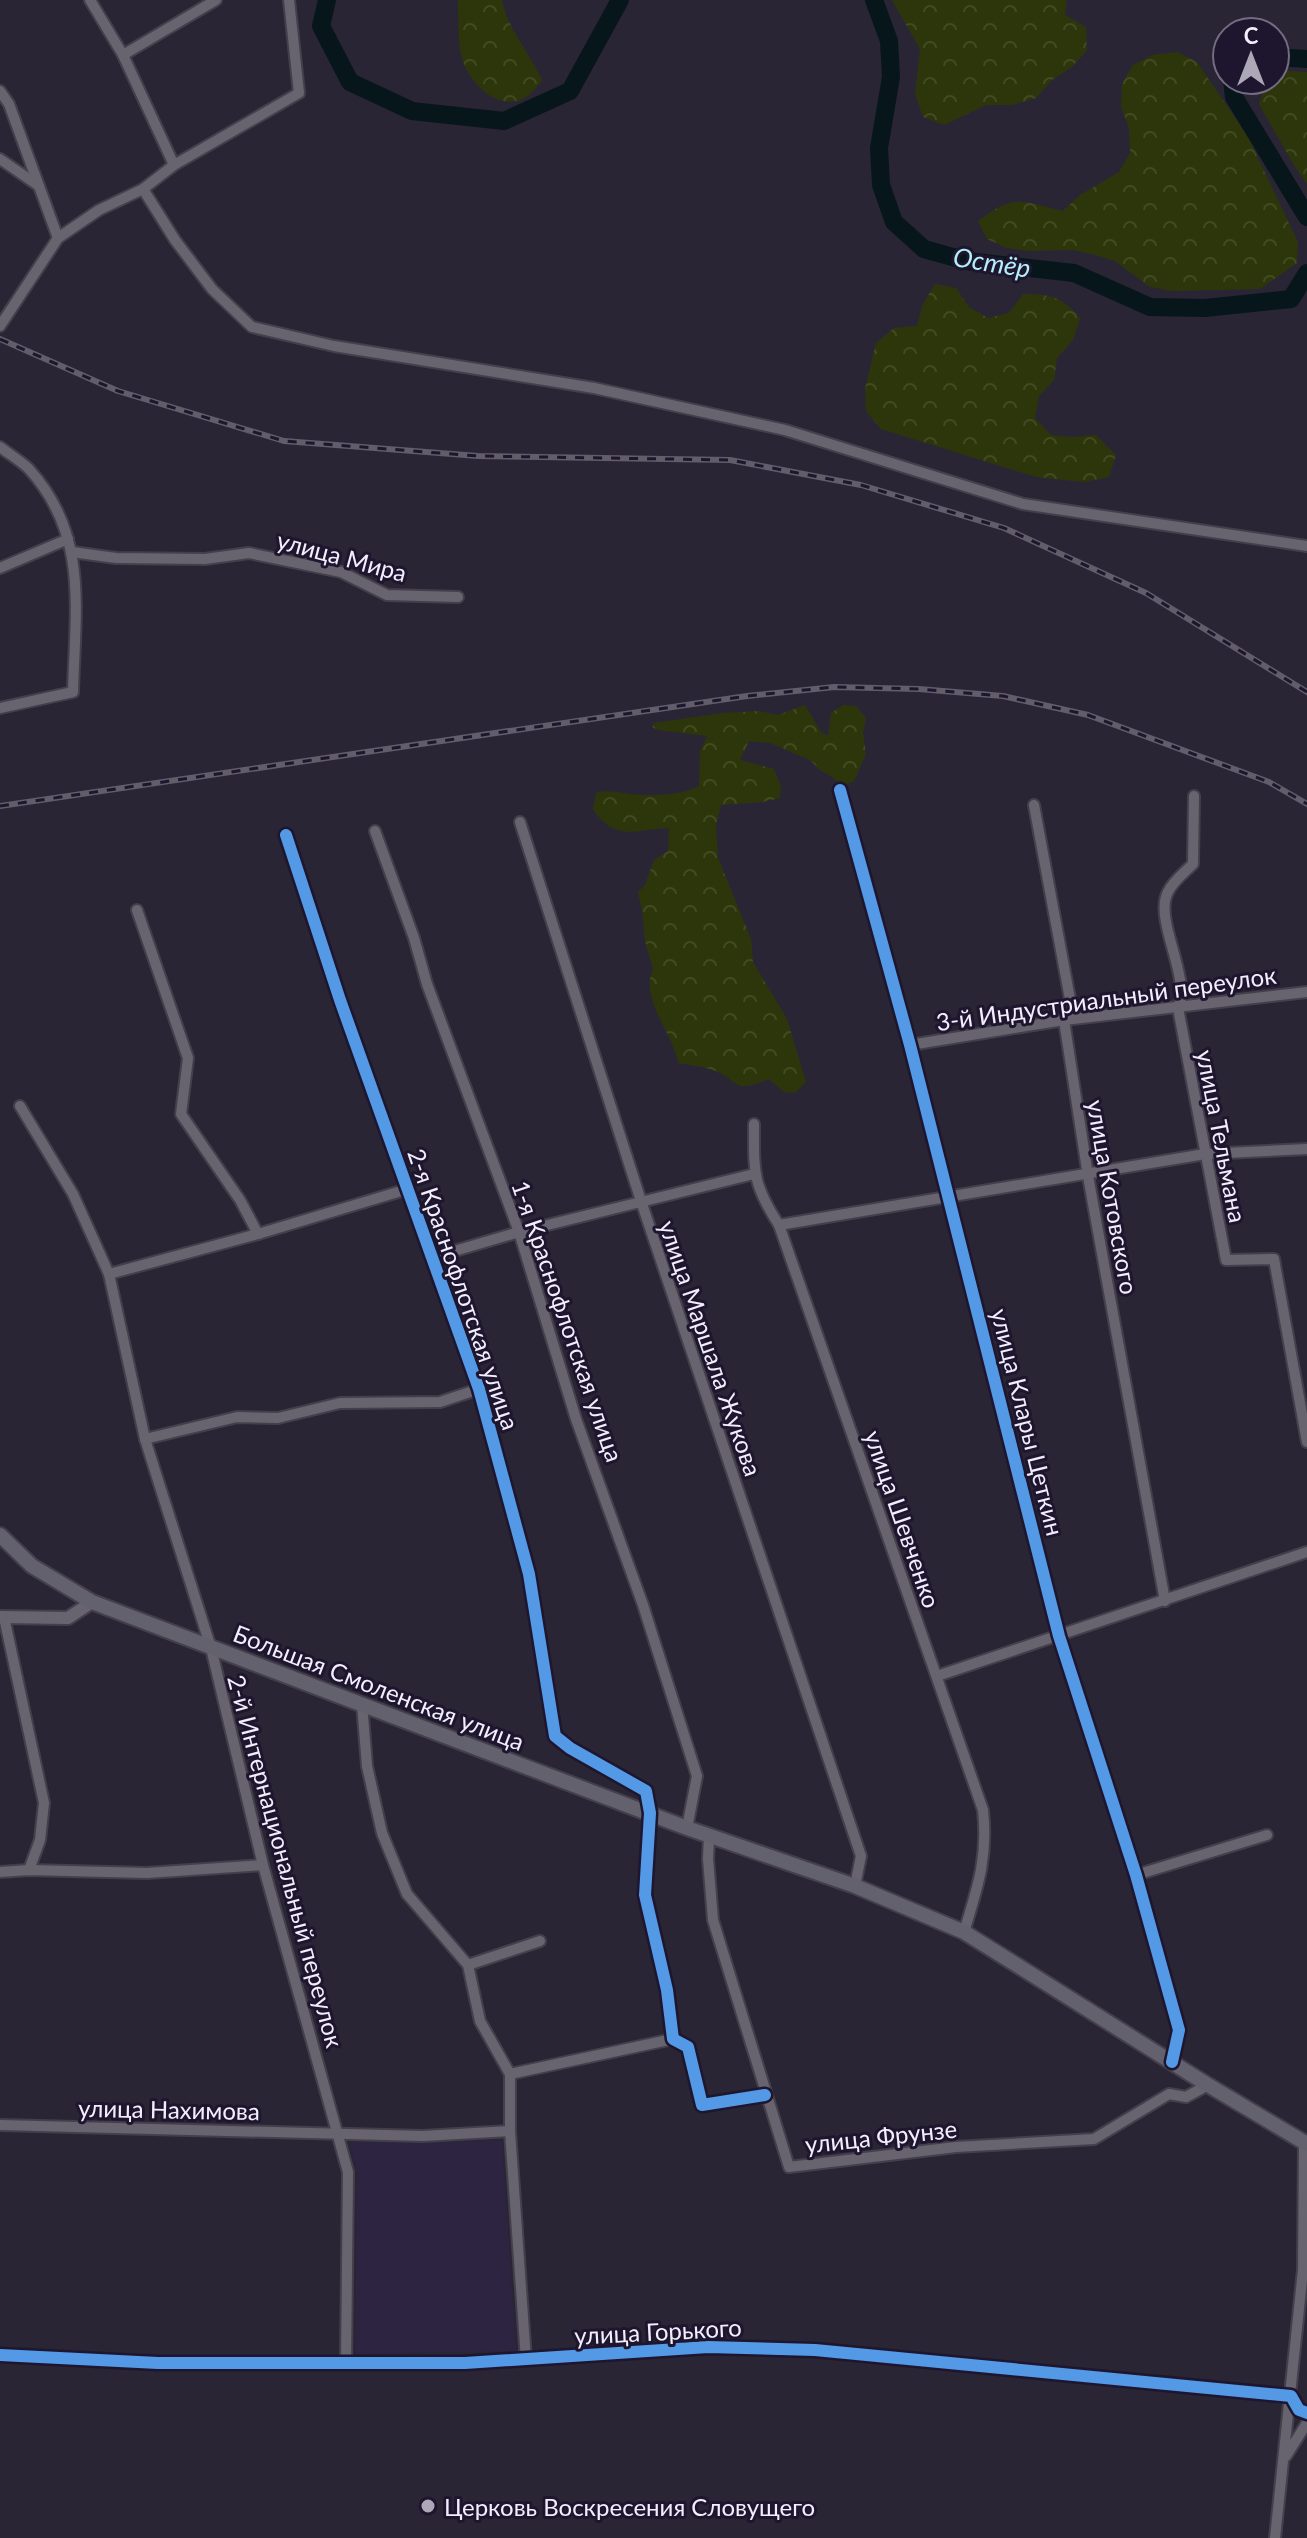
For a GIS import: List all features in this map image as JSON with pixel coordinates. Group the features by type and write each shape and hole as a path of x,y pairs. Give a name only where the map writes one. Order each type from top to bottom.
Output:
{"main road":[{"name":"Большая Смоленская улица","path":"0,1535 32,1566 92,1602 687,1828 855,1886 964,1932 1306,2143"}],"street":[{"path":"90,0 123,55 174,165"},
{"path":"123,55 216,0"},
{"path":"0,326 58,238 99,210 143,189 174,165 299,93 289,0"},
{"path":"0,91 9,104 58,238"},
{"path":"0,159 40,187"},
{"path":"143,189 175,240 212,289 252,327 334,346 594,388 785,430 1023,504 1307,546"},
{"path":"0,447 28,468 60,512 72,552 75,591 73,692 0,708"},
{"path":"0,568 68,539"},
{"name":"улица Мира","path":"72,552 116,558 205,559 249,553 341,572 387,595 458,597"},
{"name":"улица Клары Цеткин","path":"840,790 910,1045 1059,1636 1136,1875 1179,2030 1172,2062"},
{"name":"улица Тельмана","path":"1194,796 1193,864 1166,893 1165,917 1177,968 1178,1008 1226,1260 1274,1259 1307,1442"},
{"name":"улица Котовского","path":"1034,805 1073,1015 1064,1020 1088,1176 1165,1601"},
{"name":"улица Маршала Жукова","path":"520,822 641,1201 861,1856 855,1886"},
{"name":"1-я Краснофлотская улица","path":"375,831 414,938 427,984 519,1232 576,1419 643,1605 697,1776 687,1828"},
{"name":"2-я Краснофлотская улица","path":"286,835 340,1000 479,1389 529,1574 555,1736 570,1748 646,1791 650,1813"},
{"path":"137,910 188,1058 181,1114 240,1200 258,1234"},
{"name":"3-й Индустриальный переулок","path":"910,1045 1064,1020 1307,992"},
{"name":"2-й Интернациональный переулок","path":"20,1106 73,1194 109,1274 145,1439 211,1648 263,1865 348,2172 346,2363"},
{"name":"улица Шевченко","path":"754,1124 754,1174 763,1200 779,1225 983,1810 986,1840 982,1874 964,1932"},
{"path":"779,1225 1088,1176 1205,1154 1307,1149"},
{"path":"434,1257 519,1232 754,1174"},
{"path":"109,1274 408,1189"},
{"path":"145,1439 237,1417 278,1418 340,1403 440,1402 479,1389"},
{"path":"937,1676 1307,1552"},
{"path":"29,1870 40,1840 44,1803 2,1617 68,1618 92,1602"},
{"path":"362,1704 367,1766 382,1833 407,1894 468,1965 480,2021 510,2074 510,2131 526,2360"},
{"path":"650,1813 645,1895 667,1990 673,2039"},
{"path":"1136,1875 1267,1835"},
{"name":"улица Фрунзе","path":"709,1836 713,1920 789,2167 956,2147 1094,2139 1169,2094 1186,2097 1208,2085"},
{"path":"0,1872 147,1873 263,1865"},
{"path":"468,1965 540,1941"},
{"path":"510,2074 673,2039 688,2047 702,2105 765,2095"},
{"name":"улица Нахимова","path":"0,2125 423,2136 510,2131"},
{"path":"1275,2538 1303,2270 1306,2143"},
{"name":"улица Горького","path":"0,2355 158,2363 465,2363 708,2347 815,2350 1291,2396"},
{"path":"1291,2396 1299,2410 1307,2413"},
{"path":"1285,2457 1307,2423"}],"shaded area":[{"path":"502,2141 516,2351 355,2354 357,2172 349,2142"}],"green space":[{"path":"458,0 502,0 514,31 542,80 529,95 519,101 508,102 488,94 472,78 460,51"},
{"path":"892,0 1067,0 1065,15 1086,27 1087,50 1036,98 1012,105 986,105 944,125 923,117 915,94 920,49"},
{"path":"1177,52 1197,62 1211,83 1211,96 1220,96 1248,137 1298,242 1297,263 1260,289 1172,291 1150,287 1115,261 1095,255 1073,250 1007,248 987,239 978,221 1010,203 1027,202 1063,211 1080,195 1119,172 1130,153 1129,128 1121,107 1122,84 1133,65 1153,55"},
{"path":"1291,71 1307,72 1307,184 1292,162 1259,104 1262,96 1291,96"},
{"path":"935,284 956,288 969,307 988,318 1009,313 1023,294 1055,298 1080,318 1073,340 1057,358 1054,380 1039,396 1035,418 1051,435 1096,435 1116,455 1109,477 1084,482 1036,477 881,429 866,411 865,389 876,343 894,328 917,326 923,304"},
{"path":"805,705 821,732 828,736 831,713 843,705 856,706 866,718 863,733 866,754 854,781 842,786 810,760 770,743 749,741 740,760 774,769 781,786 780,798 721,805 716,826 718,858 751,939 753,962 787,1019 806,1082 795,1093 784,1092 769,1079 741,1086 710,1069 678,1063 650,992 653,969 645,941 638,892 645,885 654,860 668,851 669,828 618,830 601,820 593,809 596,793 665,794 684,792 699,786 700,751 707,736 659,730 652,727 654,723 723,713 758,711 778,715"}],"waterway":[{"name":"Остёр","path":"327,0 321,26 350,82 412,111 504,121 570,91 620,0"},
{"name":"Остёр","path":"874,0 889,41 891,77 879,148 881,185 894,222 924,249 967,261 1074,273 1150,307 1205,308 1291,299 1307,273"},
{"name":"Остёр","path":"1291,58 1307,59"},
{"name":"Остёр","path":"1234,96 1307,217"}],"railway":[{"path":"0,339 118,391 284,441 478,456 730,460 861,485 1004,528 1146,593 1307,692"},
{"path":"0,806 747,696 834,687 919,689 1003,696 1088,715 1269,782 1307,804"}],"cycle path":[{"path":"840,790 910,1045 1059,1636 1136,1875 1179,2030 1172,2062"},
{"path":"286,835 340,1000 479,1389 529,1574 555,1736 570,1748 646,1791 650,1813 645,1895 667,1990 673,2039 688,2047 702,2105 765,2095"},
{"path":"0,2355 158,2363 465,2363 708,2347 815,2350 1291,2396 1299,2410 1307,2413"}],"place":[{"name":"Церковь Воскресения Словущего","path":"428,2506"}]}
